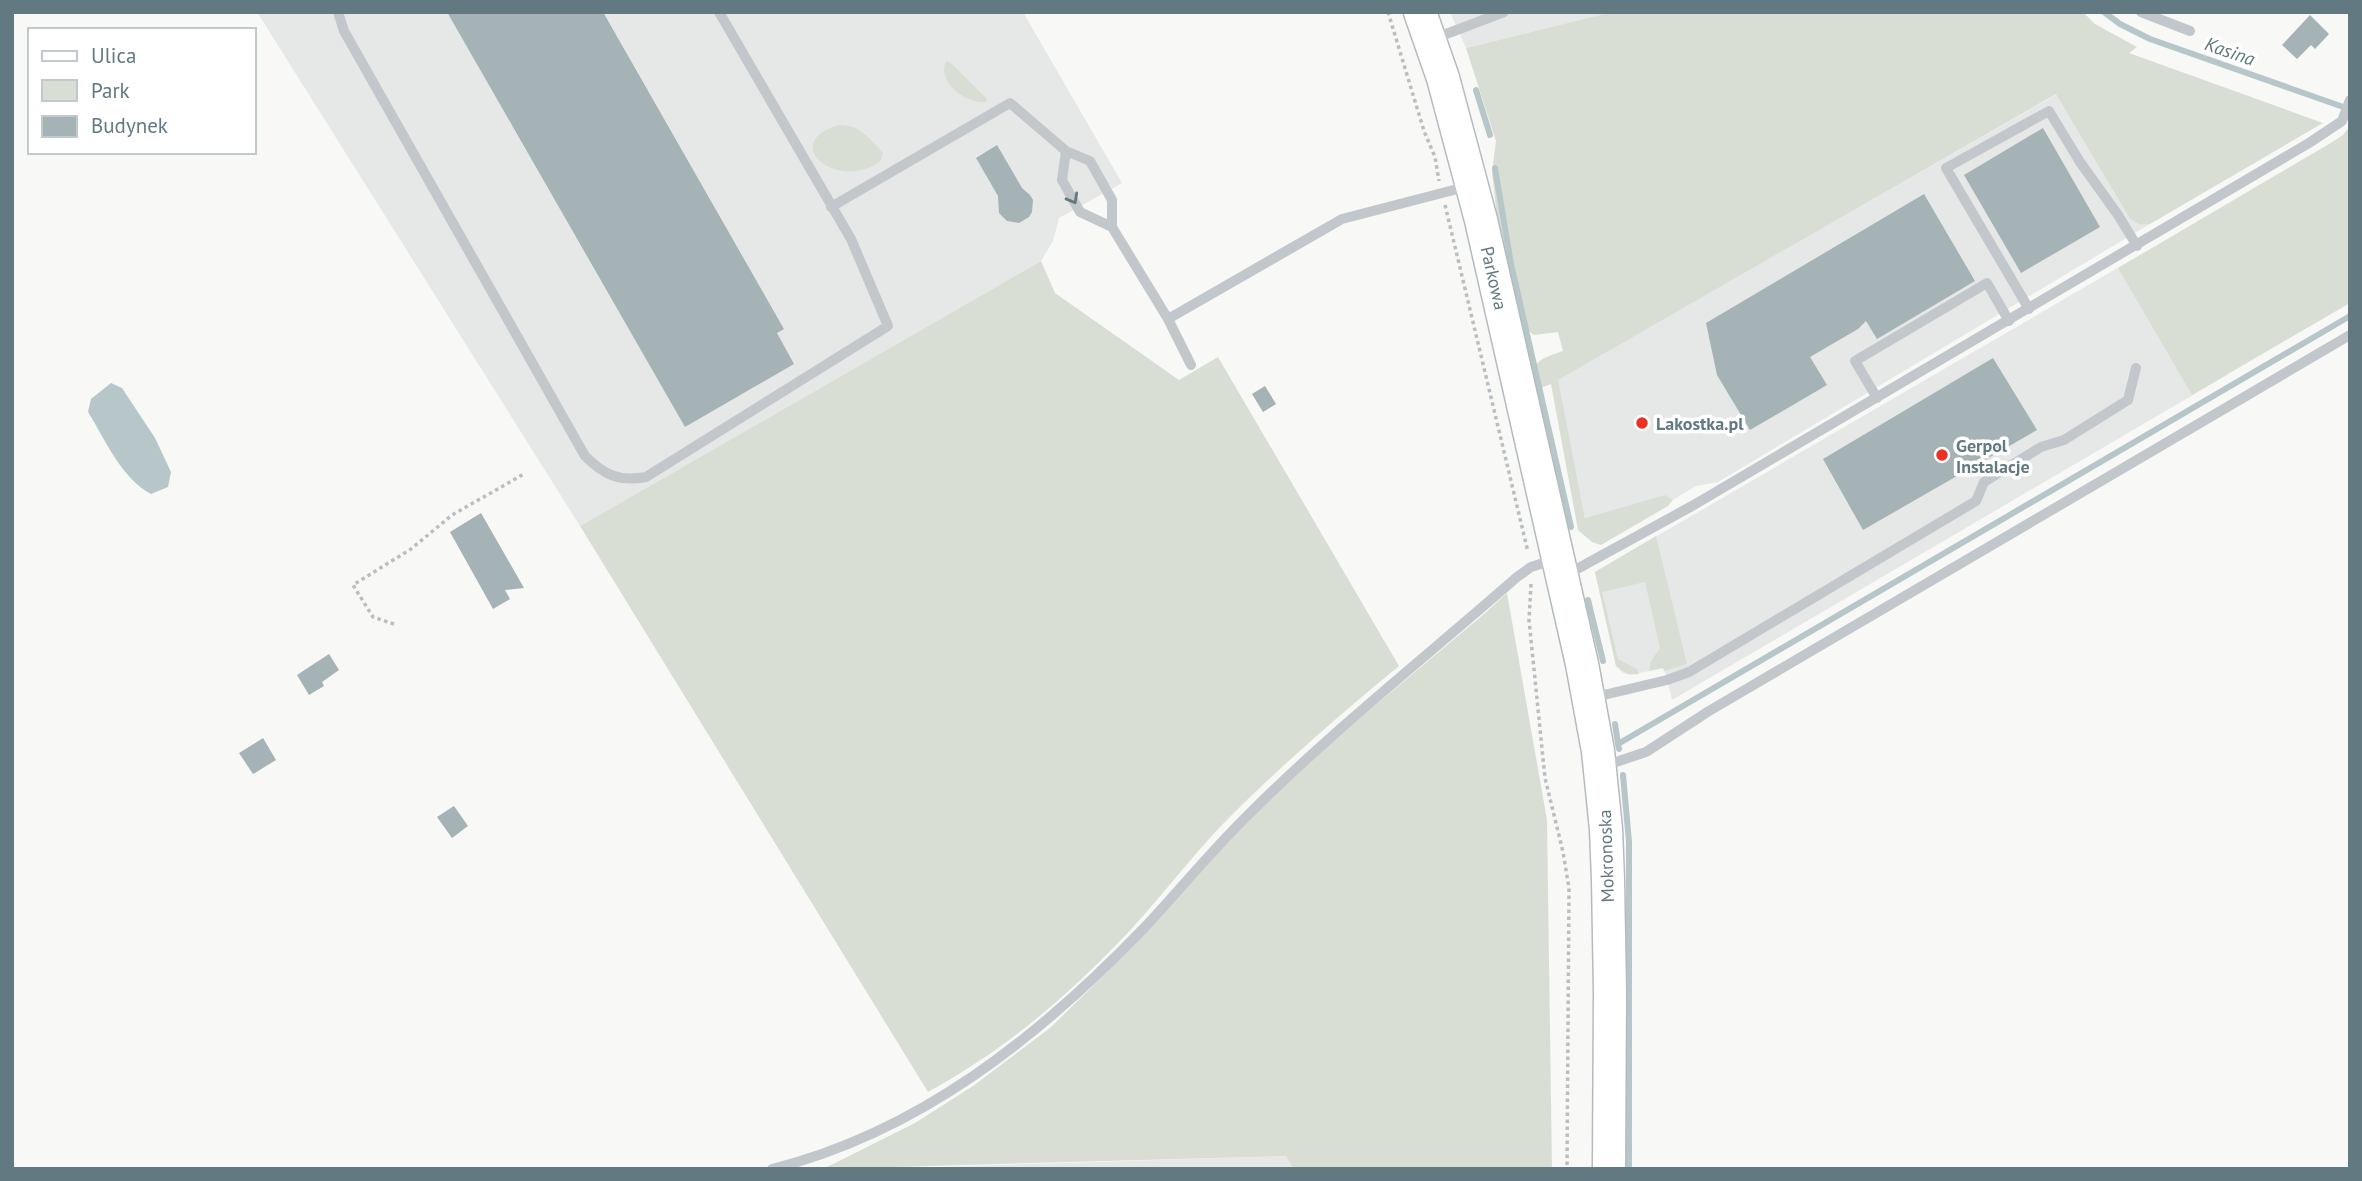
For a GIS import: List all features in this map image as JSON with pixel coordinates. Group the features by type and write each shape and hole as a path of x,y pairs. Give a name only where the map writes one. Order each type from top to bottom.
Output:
{"main road":[{"name":"Parkowa","path":"1425,26 1471,185 1552,562"},
{"name":"Mokronoska","path":"1552,562 1589,698 1606,829 1611,992 1609,1169"}],"lane":[{"path":"338,12 344,31 585,456 599,469 629,480 646,477 888,326 851,240 719,12"},
{"path":"1425,26 1504,12"},
{"path":"2141,12 2190,31"},
{"path":"772,1169 800,1162 865,1138 920,1111 1019,1044 1075,997 1144,928 1245,817 1286,778 1517,577 1692,506 2137,246 2342,121 2350,100"},
{"path":"831,207 1010,103 1066,151 1090,161 1112,200 1112,227 1168,320 1191,365"},
{"path":"2029,309 1945,168 2049,111 2137,246"},
{"path":"1066,151 1062,180 1080,212 1112,227"},
{"path":"1168,320 1342,219 1471,185"},
{"path":"1877,398 1855,361 1987,283 2009,321"},
{"path":"1600,767 1646,751 1709,711 2350,335"},
{"path":"1589,698 1667,680 1689,672 1952,516 1976,501 1984,482 2041,447 2064,440 2128,400 2136,368"}],"path":[{"path":"1388,12 1421,122 1435,158 1438,179"},
{"path":"1446,210 1552,562 1529,620 1545,778 1569,888 1567,1169"},
{"path":"394,624 373,617 353,585 411,549 452,515 524,474"}],"shaded area":[{"path":"257,12 1023,12 1122,183 1059,218 1053,241 1041,261 580,526"},
{"path":"1450,12 1612,12 1466,48"},
{"path":"2057,94 2130,219 2140,225 2150,224 1718,482 1696,486 1673,500 1665,496 1585,518 1557,380"},
{"name":"Gerpol Instalacje","path":"2152,248 2227,375 1672,700 1664,668 1630,675 1623,673 1616,666 1595,572"},
{"path":"111,383 122,388 155,438 171,472 168,487 151,494 140,487 122,468 88,412 91,399"},
{"path":"1286,1156 1293,1169 876,1169"}],"green space":[{"path":"1612,12 2083,12 2095,24 2137,47 2129,53 2323,123 2150,224 2140,225 2130,219 2056,94 1558,380 1585,518 1665,495 1673,500 1668,506 1601,545 1592,542 1578,530 1551,384 1533,391 1533,374 1537,363 1563,351 1558,332 1534,335 1522,327 1514,310 1501,249 1492,173 1496,141 1466,48"},
{"path":"946,61 987,99 986,102 970,100 949,84 945,77"},
{"path":"839,125 853,127 869,138 883,153 880,162 863,170 846,171 831,168 820,161 813,152 814,142 822,133"},
{"path":"2350,126 2350,303 2192,395 2118,268 2329,144 2343,135"},
{"path":"1041,261 1055,293 1179,380 1218,357 1399,666 1242,805 1132,928 1075,985 1005,1043 928,1092 580,526"},
{"path":"1656,536 1687,664 1664,671 1663,668 1649,671 1651,661 1660,648 1645,582 1602,592 1618,659 1637,669 1639,674 1629,674 1616,666 1595,572"},
{"path":"1507,593 1547,820 1552,1169 1293,1169 1286,1156 823,1169 915,1123 973,1086 1050,1028 1108,971 1207,860 1304,765"}],"building":[{"path":"447,12 603,12 784,329 777,333 794,364 685,427"},
{"path":"2310,15 2329,34 2315,49 2311,45 2297,59 2282,45"},
{"path":"2043,128 2100,227 2021,273 1964,175"},
{"path":"997,145 1022,188 1033,200 1029,217 1019,223 1007,221 999,213 998,196 976,158"},
{"path":"1924,194 1975,281 1877,339 1866,321 1858,329 1810,357 1827,385 1750,430 1717,375 1706,323"},
{"path":"1993,358 2037,430 1863,530 1823,459"},
{"path":"1265,386 1276,404 1263,412 1252,394"},
{"path":"481,513 524,588 505,590 510,599 493,609 450,532"},
{"path":"329,654 339,670 322,682 324,686 309,695 297,675"},
{"path":"263,738 276,760 253,774 239,753"},
{"path":"454,806 468,826 452,838 437,817"}],"waterway":[{"name":"Kasina","path":"2104,12 2120,24 2150,39 2349,109"},
{"path":"1476,90 1490,135"},
{"path":"1495,168 1511,264 1571,527"},
{"path":"1619,749 1618,744 2350,316"},
{"path":"1588,600 1603,661"},
{"path":"1615,724 1618,744"},
{"path":"1623,775 1629,842 1629,1169"}],"place":[{"name":"Lakostka.pl","path":"1642,423"},
{"name":"Gerpol Instalacje","path":"1942,455"}]}
